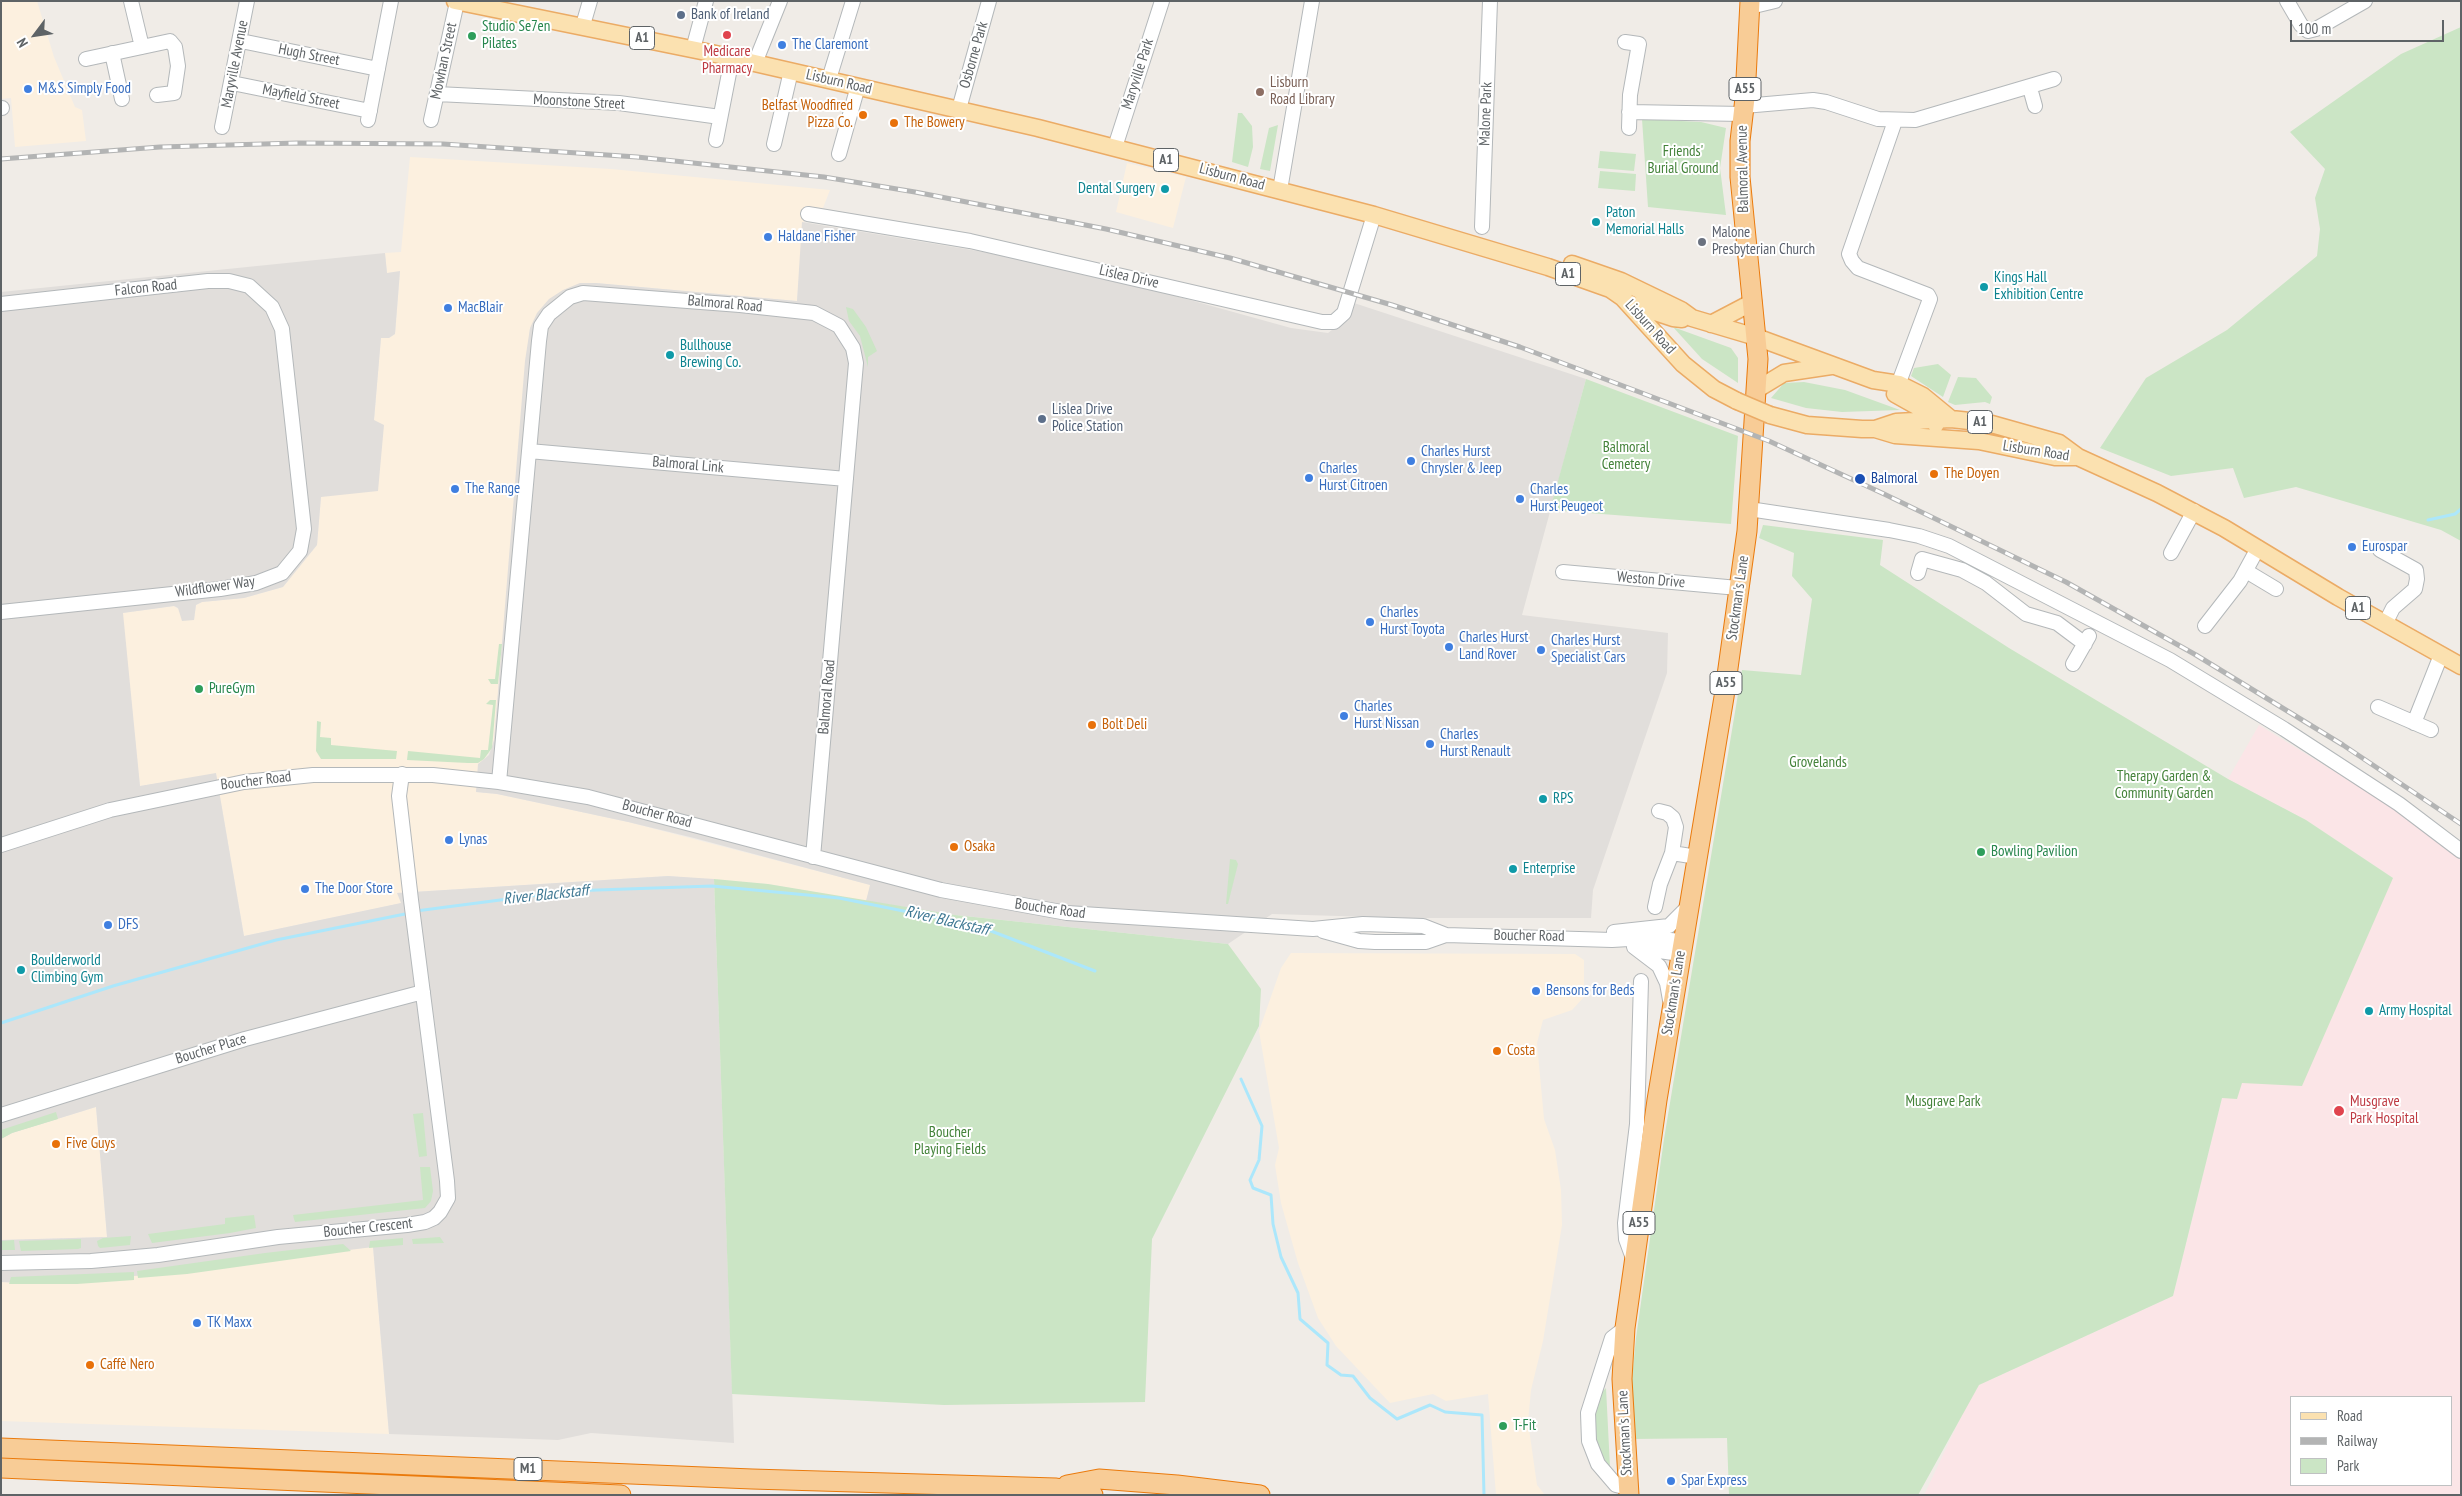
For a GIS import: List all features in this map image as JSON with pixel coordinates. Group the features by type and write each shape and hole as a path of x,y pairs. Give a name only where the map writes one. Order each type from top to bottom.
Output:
{"highway":[{"name":"Balmoral Avenue","path":"1750,4 1740,141 1740,177 1756,337"},
{"name":"Stockman's Lane","path":"1628,1491 1622,1379 1625,1328 1657,1100 1724,697 1749,509 1756,390 1756,337"},
{"name":"M1","path":"1,1448 732,1478 1056,1488 1093,1495"},
{"name":"M1","path":"1,1468 621,1495"},
{"name":"M1","path":"1056,1488 1099,1479 1177,1485 1260,1495"}],"main road":[{"name":"Lisburn Road","path":"464,2 693,49 959,109 1115,147 1374,215 1548,267 1610,289 1632,304 1683,364 1714,389 1737,402 1770,415 1807,425 1875,429 1895,435 1979,441 2055,457 2078,458"},
{"name":"A1","path":"1548,267 1566,263 1604,274 1681,310 1692,318"},
{"path":"1711,324 1753,302"},
{"name":"A1","path":"1632,304 1673,318 1692,318 1756,337 1897,389 1923,396 1951,419"},
{"path":"1756,390 1784,373 1834,365"},
{"name":"A1","path":"1897,389 1941,429 1973,433 1979,441"},
{"name":"Lisburn Road","path":"1875,429 1896,422 1951,419 1988,423 2059,443 2078,458 2194,511 2258,548"},
{"name":"A1","path":"2258,548 2385,624 2461,666"}],"street":[{"path":"131,1 142,47"},
{"name":"Maryville Avenue","path":"222,127 248,1"},
{"path":"378,69 391,1"},
{"path":"583,26 590,1"},
{"path":"693,49 706,1"},
{"path":"755,63 780,1"},
{"path":"829,79 853,1"},
{"name":"Osborne Park","path":"959,109 989,1"},
{"name":"Maryville Park","path":"1115,147 1162,1"},
{"path":"1280,190 1312,1"},
{"name":"Malone Park","path":"1482,227 1490,1"},
{"path":"1750,4 1775,1"},
{"path":"2287,1 2301,26 2308,31 2316,29 2365,1"},
{"name":"Mowhan Street","path":"432,120 437,94 464,2"},
{"path":"86,59 170,41 175,47 178,66 174,92 157,95"},
{"name":"Hugh Street","path":"240,41 378,69"},
{"path":"1625,42 1639,44 1630,95 1629,128"},
{"path":"112,53 122,99"},
{"path":"716,140 732,58"},
{"name":"Mayfield Street","path":"232,84 369,115 378,69"},
{"path":"774,144 791,71"},
{"path":"1629,112 1743,110 1813,100 1826,102 1859,115 1895,121 1930,118 2054,80"},
{"path":"839,154 858,86"},
{"path":"2030,88 2035,106"},
{"name":"Moonstone Street","path":"437,94 619,104 720,117"},
{"path":"1895,121 1849,254 1858,268 1928,295 1930,299 1897,389"},
{"name":"Lislea Drive","path":"808,214 970,241 1322,322 1334,322 1344,314 1374,215"},
{"name":"Falcon Road","path":"1,304 208,281 230,281 249,286 272,307 278,316"},
{"name":"Balmoral Road","path":"500,782 542,326 558,305 570,297 583,293 740,305 814,313 839,326 853,348 856,362 813,856"},
{"name":"Wildflower Way","path":"1,612 220,589 256,583 282,573 300,551 304,529 285,348 278,316"},
{"name":"Balmoral Link","path":"529,451 846,479"},
{"path":"1749,509 1919,536 1950,546 2170,660 2258,713 2400,804 2461,851"},
{"path":"2171,553 2194,511"},
{"path":"2205,626 2246,571 2258,548"},
{"path":"2380,550 2416,570 2417,579 2415,590 2393,608 2385,624"},
{"path":"1918,574 1922,559 1956,568 1986,583 2026,614 2057,623 2087,640 2073,664"},
{"path":"2246,571 2276,589"},
{"name":"Weston Drive","path":"1563,572 1738,588"},
{"path":"2026,614 2038,592"},
{"path":"2414,723 2441,655"},
{"path":"2378,707 2431,730"},
{"name":"Boucher Road","path":"1,846 110,810 196,790 244,782 313,775 402,774 500,782 597,799 941,890 1067,913 1313,929 1363,924 1423,926 1446,935 1612,940 1646,938 1681,948"},
{"name":"Boucher Crescent","path":"1,1263 91,1262 158,1255 278,1237 407,1225 434,1218 448,1198 447,1181 399,796 402,774"},
{"path":"1655,908 1660,884 1672,853 1676,827 1673,818 1667,813 1659,811"},
{"path":"1672,853 1697,857"},
{"path":"1579,938 1669,926 1688,907"},
{"name":"Boucher Road","path":"1612,940 1634,947 1681,948"},
{"path":"1634,947 1655,962 1664,974 1671,1011"},
{"name":"Stockman's Lane","path":"1634,1261 1626,1239 1625,1223 1640,1092 1638,1015 1641,980"},
{"name":"Boucher Place","path":"1,1114 245,1038 423,992"},
{"path":"1640,1092 1657,1100"},
{"name":"Stockman's Lane","path":"1625,1328 1612,1338 1588,1413 1589,1441 1598,1464 1607,1477 1616,1485 1628,1491"},
{"name":"Stockman's Lane","path":"1598,1382 1622,1379"}],"shaded area":[{"path":"1,1 37,1 54,57 75,107 82,110 86,141 15,147 11,98 1,99"},
{"path":"410,157 611,169 830,190 823,208 805,206 797,301 596,283 530,328 494,740 492,748 484,760 476,792 497,794 628,822 871,885 866,901 768,884 668,876 397,893 402,903 244,936 216,774 140,786 122,613 174,606 194,620 196,605 202,602 244,598 283,587 317,545 321,497 374,421 381,337 389,338 395,334 400,272 387,273 385,253 401,252"},
{"path":"1127,163 1186,177 1173,228 1116,212"},
{"path":"802,222 984,252 1143,287 1291,328 1328,333 1345,320 1354,303 1586,379 1522,615 1668,633 1667,673 1593,890 1591,918 1406,918 1272,914 1228,944 955,915 866,901 870,885 694,838 497,794 476,792 478,764 489,755 494,740 525,361 530,328 537,313 549,299 563,290 580,283 797,301"},
{"path":"385,253 387,273 400,271 395,334 389,338 381,338 374,420 384,425 378,491 321,497 317,545 283,587 244,598 202,602 196,605 194,620 182,621 178,608 174,606 123,613 140,786 216,773 244,936 401,903 397,893 668,876 714,879 734,1443 591,1433 558,1440 389,1434 373,1247 150,1275 22,1283 1,1282 1,1240 107,1237 96,1107 12,1133 1,1139 1,292"},
{"name":"Musgrave Park Hospital","path":"2259,725 2389,805 2461,855 2461,1495 1924,1495 1969,1400 1979,1385 2173,1296 2222,1098 2242,1083 2393,878 2306,820 2228,779"},
{"path":"1291,953 1575,954 1584,960 1584,997 1572,1010 1543,1020 1537,1043 1544,1119 1555,1150 1561,1190 1562,1225 1543,1341 1531,1390 1528,1422 1537,1485 1545,1495 1496,1495 1488,1394 1446,1401 1433,1394 1390,1403 1336,1346 1318,1318 1298,1263 1281,1203 1275,1165 1279,1148 1259,1031 1281,968"},
{"path":"96,1107 107,1237 1,1240 1,1139 12,1133"},
{"path":"373,1247 389,1434 1,1421 1,1282 22,1283"}],"green space":[{"path":"2461,27 2461,541 2441,530 2296,487 2244,498 2233,468 2171,476 2100,448 2146,378 2227,330 2317,256 2320,229 2315,198 2325,169 2290,132 2401,54"},
{"path":"1238,113 1242,113 1252,126 1253,147 1248,167 1232,162"},
{"name":"Friends' Burial Ground","path":"1642,119 1701,122 1726,128 1720,168 1726,215 1648,207"},
{"path":"1278,125 1270,171 1260,169 1269,128"},
{"path":"1600,151 1636,154 1634,171 1598,168"},
{"path":"1600,171 1636,174 1635,191 1598,188"},
{"path":"846,307 853,309 866,327 877,351 868,357 868,367 860,336 849,321"},
{"path":"1673,327 1731,348 1738,358 1738,383 1702,359"},
{"path":"1938,364 1951,375 1943,397 1911,376 1914,368"},
{"path":"1958,377 1976,378 1992,397 1990,404 1985,402 1955,405 1948,402"},
{"name":"Balmoral Cemetery","path":"1586,379 1738,436 1731,524 1550,510"},
{"path":"1804,382 1845,390 1900,410 1842,412 1806,408 1771,398 1784,383"},
{"name":"Musgrave Park","path":"1763,525 1883,540 1880,565 2009,648 2228,779 2306,820 2393,878 2302,1086 2242,1083 2237,1099 2222,1098 2173,1296 1979,1385 1918,1495 1729,1495 1727,1438 1632,1439 1630,1399 1636,1338 1664,1139 1742,670 1801,675 1812,599 1792,576 1794,553 1759,538"},
{"path":"499,644 502,644 498,684 491,684 488,679 495,679"},
{"path":"490,700 496,700 492,748 484,759 478,763 407,760 408,751 480,758 481,750 488,750 493,705 486,704"},
{"path":"317,721 321,722 320,737 331,738 331,745 397,751 396,759 321,759 316,751"},
{"path":"1230,859 1236,860 1238,864 1228,904 1226,904"},
{"name":"Boucher Playing Fields","path":"714,879 768,884 955,915 1228,944 1261,989 1259,1026 1152,1239 1145,1402 944,1405 732,1394"},
{"path":"56,1112 58,1119 12,1133 1,1139 1,1130"},
{"path":"423,1113 427,1156 419,1157 413,1114"},
{"path":"420,1167 430,1167 433,1191 431,1201 425,1208 295,1222 293,1215 423,1200"},
{"path":"254,1215 256,1228 230,1233 152,1243 148,1234 225,1224 225,1218"},
{"path":"131,1236 130,1245 100,1248 98,1246 97,1241 103,1238"},
{"path":"440,1237 444,1243 413,1244 412,1239"},
{"path":"403,1238 403,1245 369,1248 370,1241"},
{"path":"81,1239 81,1248 78,1249 21,1251 19,1241"},
{"path":"14,1240 15,1250 1,1250 1,1241"},
{"path":"343,1244 351,1251 187,1274 138,1278 137,1271"},
{"path":"134,1272 134,1280 77,1284 9,1284 11,1277"},
{"path":"1606,1388 1610,1467 1607,1468 1593,1443 1592,1413 1600,1394"}],"waterway":[{"path":"2428,520 2455,514 2461,509"},
{"name":"River Blackstaff","path":"416,911 569,891 712,886 839,898 978,926 1095,971"},
{"name":"River Blackstaff","path":"1,1023 113,986 276,940 410,913"},
{"name":"River Blackstaff","path":"1241,1079 1262,1126 1259,1160 1250,1180 1253,1188 1271,1195 1273,1224 1281,1257 1298,1293 1300,1319 1328,1343 1327,1365 1341,1375 1353,1376 1370,1398 1397,1419 1430,1405 1445,1412 1482,1415 1484,1495"}],"railway":[{"path":"1,159 160,147 298,143 443,144 637,157 824,177 915,192 1106,229 1230,258 1392,305 1520,347 1769,441 2066,582 2196,655 2343,745 2461,824"}],"place":[{"name":"Bank of Ireland","path":"681,15"},
{"name":"Medicare Pharmacy","path":"727,35"},
{"name":"Studio Se7en Pilates","path":"472,36"},
{"name":"The Claremont","path":"782,45"},
{"name":"M&S Simply Food","path":"28,89"},
{"name":"Lisburn Road Library","path":"1260,92"},
{"name":"Belfast Woodfired Pizza Co.","path":"863,115"},
{"name":"The Bowery","path":"894,123"},
{"name":"Dental Surgery","path":"1165,189"},
{"name":"Paton Memorial Halls","path":"1596,222"},
{"name":"Haldane Fisher","path":"768,237"},
{"name":"Malone Presbyterian Church","path":"1702,242"},
{"name":"Kings Hall Exhibition Centre","path":"1984,287"},
{"name":"MacBlair","path":"448,308"},
{"name":"Bullhouse Brewing Co.","path":"670,355"},
{"name":"Lislea Drive Police Station","path":"1042,419"},
{"name":"Charles Hurst Chrysler & Jeep","path":"1411,461"},
{"name":"The Doyen","path":"1934,474"},
{"name":"Charles Hurst Citroen","path":"1309,478"},
{"name":"Balmoral","path":"1860,479"},
{"name":"The Range","path":"455,489"},
{"name":"Charles Hurst Peugeot","path":"1520,499"},
{"name":"Eurospar","path":"2352,547"},
{"name":"Charles Hurst Toyota","path":"1370,622"},
{"name":"Charles Hurst Land Rover","path":"1449,647"},
{"name":"Charles Hurst Specialist Cars","path":"1541,650"},
{"name":"PureGym","path":"199,689"},
{"name":"Charles Hurst Nissan","path":"1344,716"},
{"name":"Bolt Deli","path":"1092,725"},
{"name":"Charles Hurst Renault","path":"1430,744"},
{"name":"RPS","path":"1543,799"},
{"name":"Lynas","path":"449,840"},
{"name":"Osaka","path":"954,847"},
{"name":"Bowling Pavilion","path":"1981,852"},
{"name":"Enterprise","path":"1513,869"},
{"name":"The Door Store","path":"305,889"},
{"name":"DFS","path":"108,925"},
{"name":"Boulderworld Climbing Gym","path":"21,970"},
{"name":"Bensons for Beds","path":"1536,991"},
{"name":"Army Hospital","path":"2369,1011"},
{"name":"Costa","path":"1497,1051"},
{"name":"Musgrave Park Hospital","path":"2339,1111"},
{"name":"Five Guys","path":"56,1144"},
{"name":"TK Maxx","path":"197,1323"},
{"name":"Caffè Nero","path":"90,1365"},
{"name":"T-Fit","path":"1503,1426"},
{"name":"Spar Express","path":"1671,1481"}],"park label":[{"name":"Grovelands","path":"1818,763"},
{"name":"Therapy Garden & Community Garden","path":"2164,786"}]}
